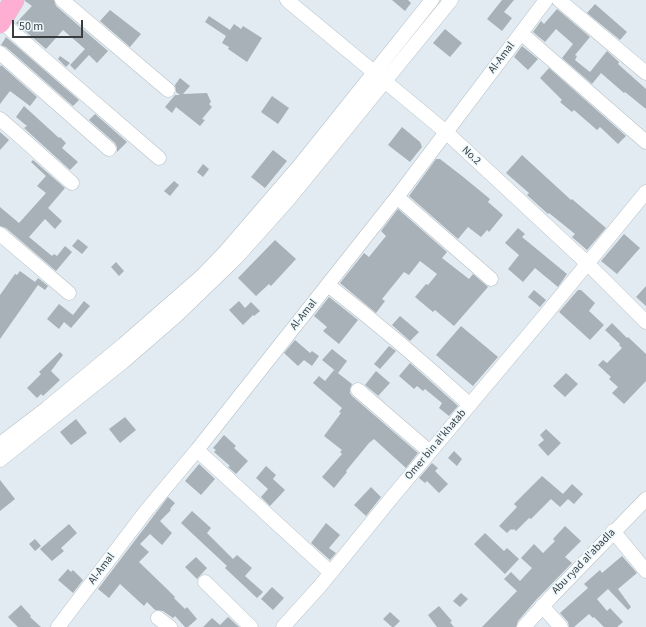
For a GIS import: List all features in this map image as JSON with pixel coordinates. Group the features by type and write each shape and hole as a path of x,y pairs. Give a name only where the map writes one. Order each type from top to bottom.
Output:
{"highway":[{"path":"1,22 14,0"}],"street":[{"path":"62,0 168,90"},
{"name":"No.2","path":"287,0 446,132 588,264 646,322"},
{"path":"0,460 124,361 207,287 236,258 288,200 380,77 432,0"},
{"path":"0,444 46,409 123,345 212,266 380,77 451,0"},
{"name":"Al-Amal","path":"58,627 146,511 198,450 397,197 546,0"},
{"path":"559,0 646,73"},
{"path":"1,22 159,158"},
{"path":"521,33 646,142"},
{"path":"0,53 109,149"},
{"path":"0,119 72,183"},
{"name":"Omer bin al'khatab","path":"287,626 430,452 588,264 646,192"},
{"path":"397,197 491,279"},
{"path":"0,234 69,293"},
{"path":"328,285 403,345 470,405"},
{"path":"358,390 430,452"},
{"path":"198,450 331,573"},
{"name":"Abu ryad al'abadla","path":"524,627 613,531 646,499"},
{"path":"613,531 646,571"},
{"path":"205,582 251,627"},
{"path":"542,606 561,627"},
{"path":"158,618 170,627"}],"building":[{"path":"25,0 54,0 56,6 108,51 97,63 89,55 75,70 70,65 85,49 63,30 46,49 16,23 32,6"},
{"path":"392,0 408,0 411,3 405,11"},
{"path":"502,0 514,0 504,12 512,18 502,31 487,19"},
{"path":"595,4 627,32 620,40 587,13"},
{"path":"557,9 590,37 575,55 577,56 575,60 590,72 607,51 619,62 618,64 646,89 646,109 625,92 624,93 601,73 592,84 562,58 573,44 556,29 545,42 533,32 541,21 544,24"},
{"path":"110,10 141,34 130,47 100,21"},
{"path":"209,16 230,30 234,24 241,29 243,26 262,38 247,62 222,43 226,36 205,22"},
{"path":"445,29 462,43 450,57 433,43"},
{"path":"6,37 79,100 73,106 6,47 1,45"},
{"path":"522,46 538,59 528,70 514,57"},
{"path":"60,56 70,63 66,67 58,59"},
{"path":"1,65 37,97 30,106 10,91 0,104"},
{"path":"549,68 626,136 618,144 600,127 597,130 574,110 572,112 560,102 562,100 540,78"},
{"path":"180,78 190,86 183,94 207,93 211,102 209,104 212,107 202,119 205,120 200,126 176,107 172,113 165,107 175,95 180,95 176,92 175,85"},
{"path":"272,96 289,108 278,124 261,112"},
{"path":"24,106 66,143 62,148 78,162 70,170 24,128 27,126 16,117"},
{"path":"95,114 127,142 117,152 115,143 89,120"},
{"path":"402,127 420,142 422,147 410,162 388,145"},
{"path":"0,132 9,140 0,150"},
{"path":"273,150 287,161 265,188 251,177"},
{"path":"522,155 571,200 572,199 606,228 587,250 572,237 575,234 549,213 548,214 527,195 529,193 506,173"},
{"path":"436,159 440,159 490,199 488,202 503,215 489,232 487,230 481,237 468,227 458,239 409,196"},
{"path":"33,160 65,188 48,208 62,221 55,229 45,219 29,237 52,256 54,254 57,256 65,246 72,252 56,271 6,228 0,226 0,207 19,223 46,193 37,186 46,176 31,162"},
{"path":"203,164 209,169 203,177 197,172"},
{"path":"174,181 179,185 170,196 164,191"},
{"path":"398,209 447,252 442,258 469,279 473,274 488,287 454,326 435,310 433,312 415,297 437,274 420,261 409,275 404,272 382,299 385,301 376,313 340,283 364,253 369,257 386,236 381,231"},
{"path":"518,228 525,234 522,237 567,274 558,287 535,268 523,282 508,269 519,255 505,243"},
{"path":"624,234 640,248 617,274 601,261"},
{"path":"78,239 88,247 82,254 72,246"},
{"path":"275,240 296,259 271,286 269,284 256,296 238,278"},
{"path":"116,262 124,271 119,276 111,267"},
{"path":"20,271 35,282 38,278 48,286 45,290 38,285 0,339 0,295 15,274 17,275"},
{"path":"646,286 646,306 636,297"},
{"path":"534,290 546,300 540,307 528,297"},
{"path":"578,290 581,290 595,303 589,311 604,325 590,340 559,312"},
{"path":"329,297 358,320 339,344 323,331 327,327 314,316"},
{"path":"84,301 90,306 71,328 64,322 59,329 47,319 59,304 73,315"},
{"path":"239,301 245,308 251,302 260,311 254,316 253,315 243,325 229,310"},
{"path":"400,316 419,332 410,341 392,325"},
{"path":"612,323 646,354 646,381 624,404 612,393 618,387 609,379 611,377 598,365 603,360 607,363 622,348 619,345 620,344 605,330"},
{"path":"461,326 498,357 473,386 436,355"},
{"path":"295,340 310,353 312,351 319,356 312,366 304,360 298,366 284,353"},
{"path":"389,346 396,351 380,369 374,364"},
{"path":"332,349 347,361 338,373 322,360"},
{"path":"60,352 63,355 51,371 60,380 43,396 41,394 37,398 27,388 41,374 39,372"},
{"path":"410,363 458,406 449,416 439,408 442,403 425,389 423,391 417,386 414,389 399,376"},
{"path":"334,370 352,384 350,393 352,396 418,453 406,468 374,439 346,471 347,472 334,488 322,477 342,454 340,452 342,450 324,436 341,413 339,412 342,408 313,383 319,376 325,381"},
{"path":"376,371 390,383 378,396 365,385"},
{"path":"566,373 578,384 565,397 553,386"},
{"path":"125,417 136,430 120,443 109,429"},
{"path":"76,419 87,433 71,445 60,432"},
{"path":"546,429 561,443 548,456 538,445 544,440 540,435"},
{"path":"224,435 236,446 234,448 248,461 236,474 228,467 230,466 214,452 216,450 213,448"},
{"path":"454,451 462,459 457,466 448,458"},
{"path":"432,463 438,468 435,471 448,484 439,493 427,481 425,483 419,478"},
{"path":"199,464 215,479 201,495 185,481"},
{"path":"266,466 276,475 273,479 285,490 270,506 261,497 268,489 256,478"},
{"path":"542,476 563,494 572,484 583,494 574,504 568,499 560,507 551,499 531,519 529,518 516,531 511,529 507,533 499,526 517,507 514,504"},
{"path":"0,480 15,499 0,511"},
{"path":"371,487 381,497 366,516 354,505"},
{"path":"168,497 175,503 170,509 171,510 160,521 172,533 162,545 150,534 140,544 149,552 139,562 175,597 174,598 185,609 187,607 197,619 188,627 185,627 175,616 173,618 163,611 155,610 147,602 144,606 120,584 109,598 98,589"},
{"path":"192,511 211,528 207,533 233,559 237,555 252,568 245,576 263,592 257,598 225,568 227,566 181,523"},
{"path":"326,523 340,535 329,548 336,553 330,560 311,543"},
{"path":"69,524 77,533 61,548 64,551 52,561 40,549"},
{"path":"565,526 581,541 565,557 572,563 536,600 518,621 516,627 482,627 517,591 504,579 511,572 520,581 532,568 521,558 534,544 543,553 555,541 553,539"},
{"path":"485,533 504,551 507,548 519,559 505,574 474,544"},
{"path":"35,539 41,546 35,551 29,544"},
{"path":"622,556 637,573 618,589 631,607 628,610 608,589 597,599 607,611 610,608 623,622 617,627 604,627 589,614 574,627 569,627 568,622 560,613 588,588 584,584 600,570 602,573"},
{"path":"196,557 207,568 197,579 185,567"},
{"path":"68,569 71,572 73,570 83,580 73,593 58,580"},
{"path":"272,587 284,598 273,610 261,599"},
{"path":"461,593 468,599 460,607 453,601"},
{"path":"21,605 31,616 30,617 41,627 18,627 8,617"},
{"path":"439,606 452,621 450,622 454,627 437,627 428,615"},
{"path":"390,612 400,621 394,627 383,619"},
{"path":"228,617 239,627 203,627 212,618 220,625"}]}
